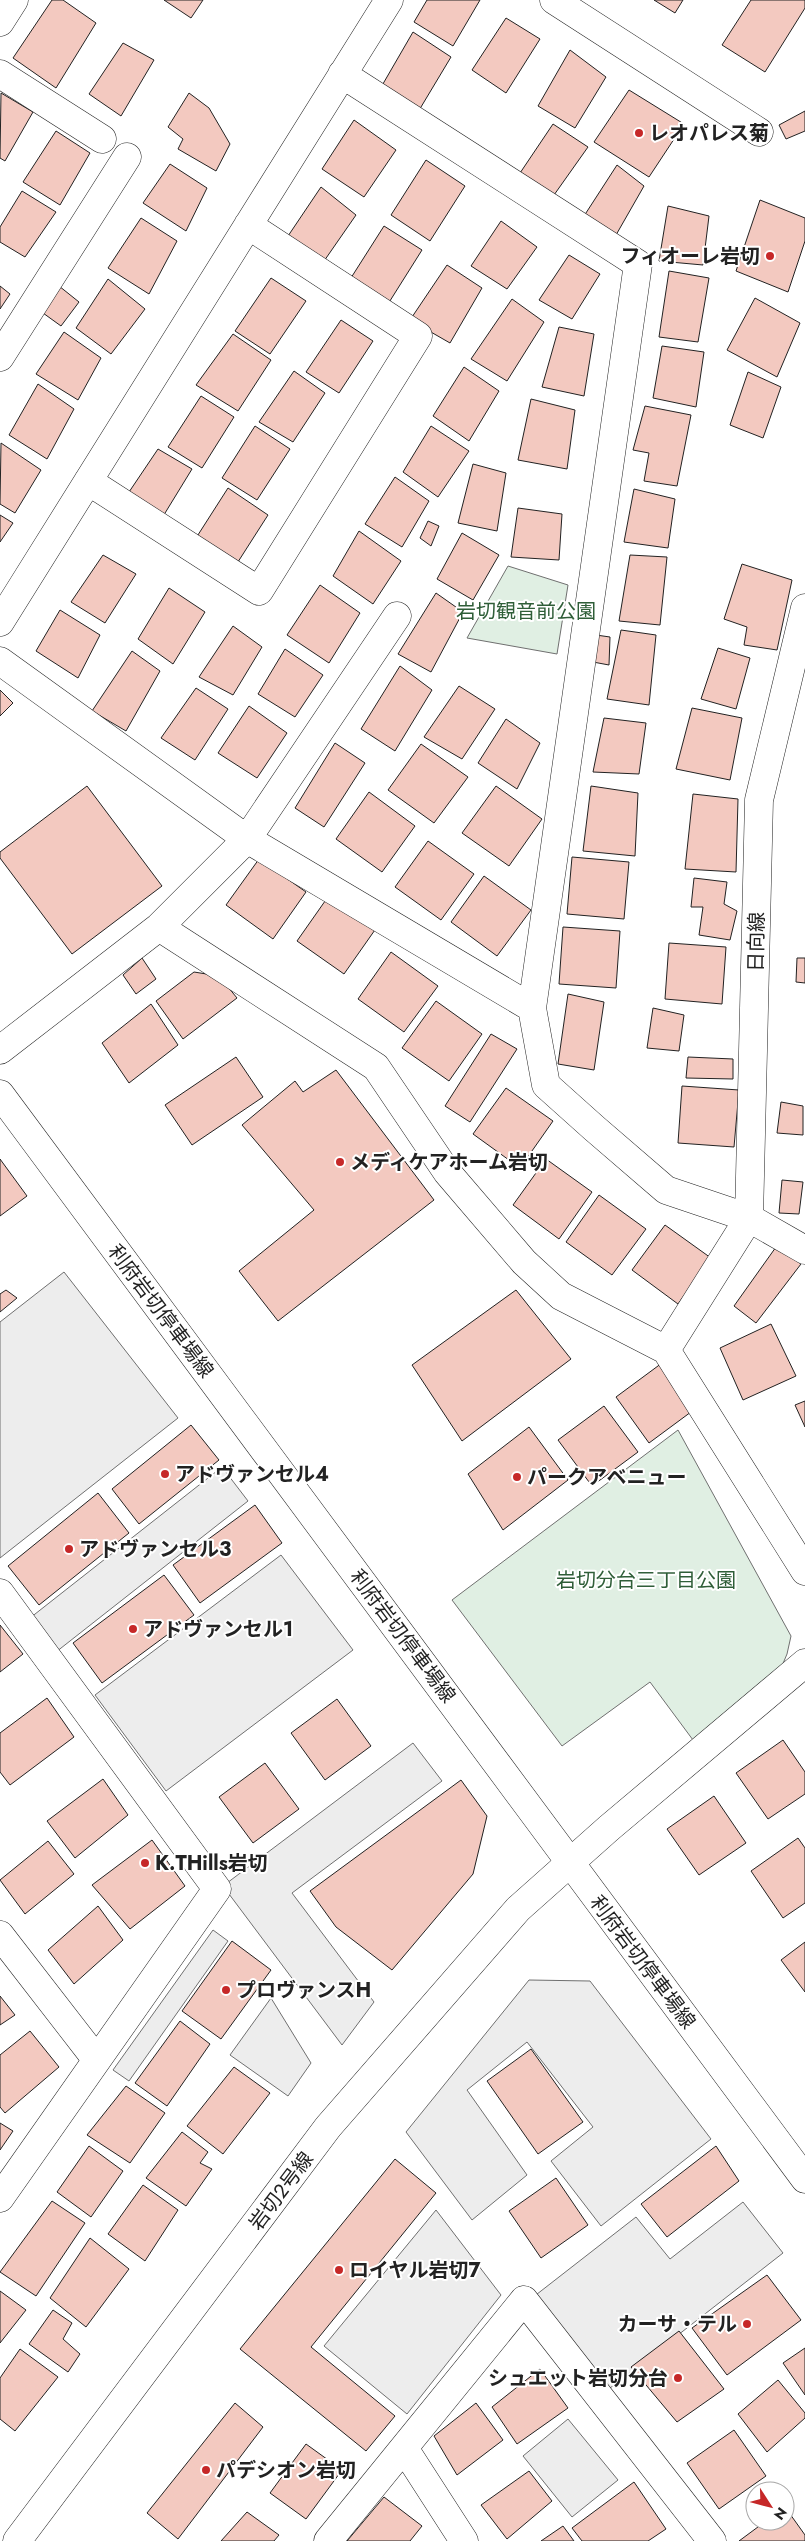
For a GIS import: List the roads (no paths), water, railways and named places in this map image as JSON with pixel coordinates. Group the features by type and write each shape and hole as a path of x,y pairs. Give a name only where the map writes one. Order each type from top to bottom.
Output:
{"street":[{"path":"0,22 14,0"},
{"path":"0,622 389,0"},
{"path":"554,0 587,9 759,132"},
{"path":"0,74 102,139"},
{"path":"342,74 638,264 532,1008 546,1085 666,1190 749,1218 805,1250"},
{"path":"0,357 127,156"},
{"path":"88,481 259,591 418,336 248,225"},
{"name":"日向線","path":"749,1218 759,800 805,608"},
{"path":"0,1050 159,927 247,839 397,616"},
{"path":"0,662 247,839 532,1008"},
{"path":"159,927 376,1067 447,1172 524,1262 561,1296 666,1350 805,1571"},
{"name":"利府岩切停車場線","path":"0,1094 805,2179"},
{"path":"666,1350 749,1218"},
{"path":"0,1593 217,1889 0,2198"},
{"name":"岩切２号線","path":"17,2541 328,2127 518,1909 570,1862 805,1663"},
{"path":"0,1935 96,2059"},
{"path":"328,2541 524,2300 712,2541"},
{"path":"404,2448 464,2541"}],"place":[{"name":"レオパレス菊","path":"639,133"},
{"name":"フィオーレ岩切","path":"770,256"},
{"name":"メディケアホーム岩切","path":"340,1162"},
{"name":"アドヴァンセル4","path":"165,1474"},
{"name":"パークアベニュー","path":"517,1477"},
{"name":"アドヴァンセル3","path":"69,1549"},
{"name":"アドヴァンセル1","path":"133,1629"},
{"name":"K.THills岩切","path":"145,1863"},
{"name":"プロヴァンスH","path":"226,1990"},
{"name":"ロイヤル岩切7","path":"339,2270"},
{"name":"カーサ・テル","path":"747,2324"},
{"name":"シュエット岩切分台","path":"678,2378"},
{"name":"パデシオン岩切","path":"206,2470"}],"park label":[{"name":"岩切観音前公園","path":"526,611"},
{"name":"岩切分台三丁目公園","path":"646,1580"}]}
